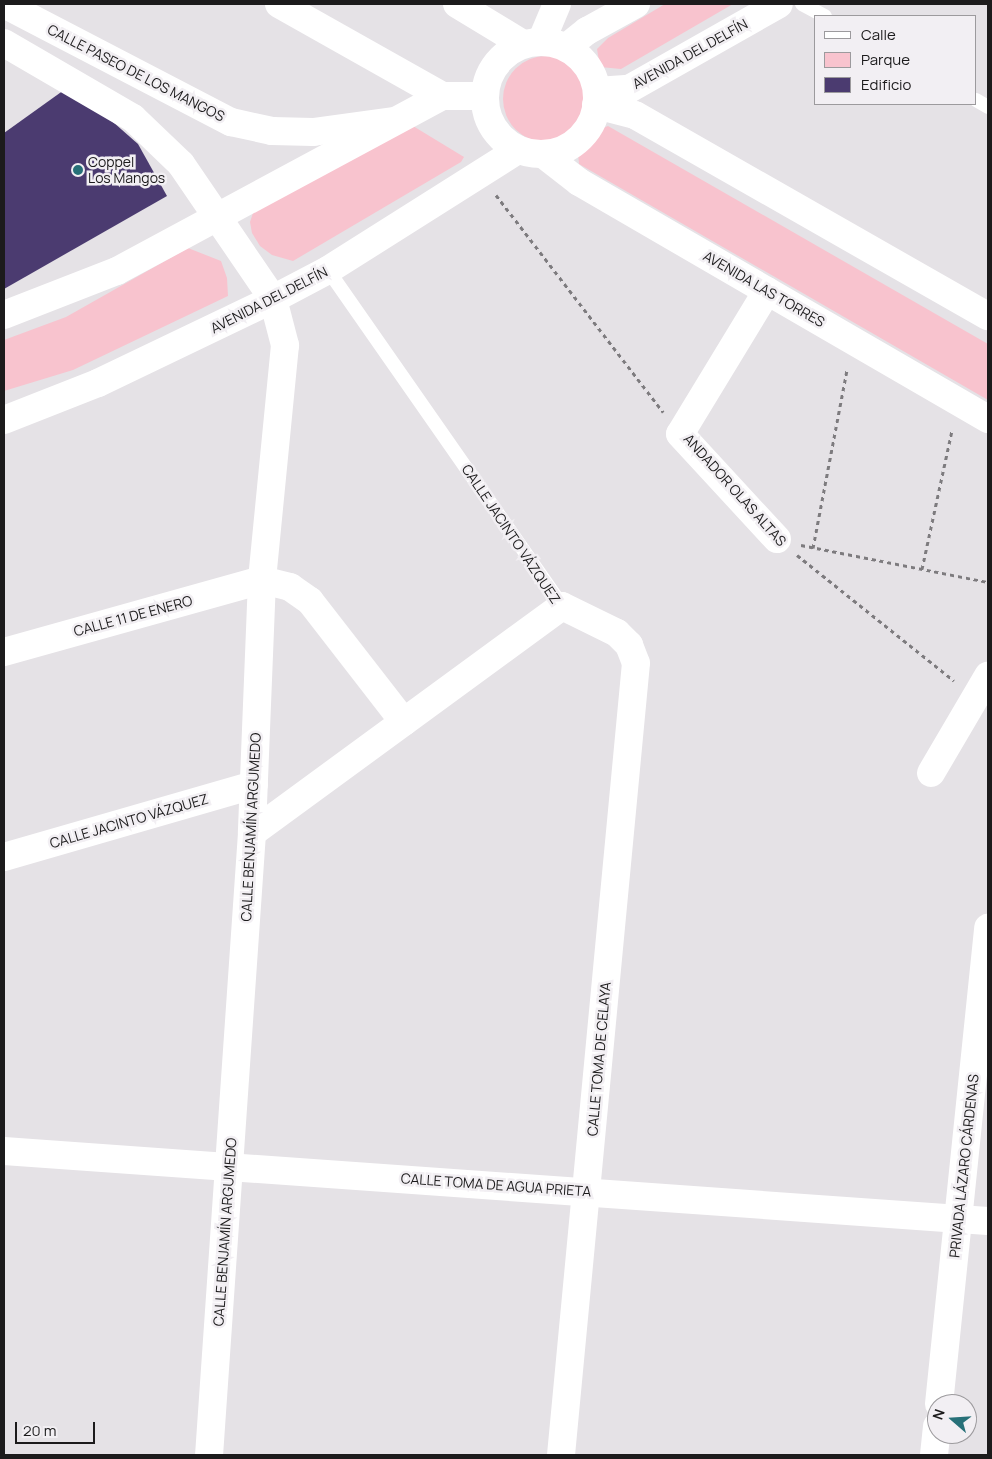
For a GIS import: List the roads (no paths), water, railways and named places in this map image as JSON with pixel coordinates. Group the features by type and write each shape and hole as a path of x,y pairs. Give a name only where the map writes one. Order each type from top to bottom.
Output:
{"street":[{"name":"CALLE PASEO DE LOS MANGOS","path":"4,4 231,122 272,131 313,132 393,121"},
{"path":"280,4 442,96"},
{"path":"457,4 544,44 589,69 597,98 583,135 565,148 531,152 502,139 490,124 485,96 492,68 503,55 544,44 587,31 636,4"},
{"path":"544,44 557,4"},
{"name":"AVENIDA DEL DELFÍN","path":"597,98 629,89 779,4"},
{"path":"10,52 56,32"},
{"path":"10,52 133,118 181,164 218,218"},
{"path":"4,315 116,271 218,218 442,96 485,96"},
{"path":"597,98 635,115 988,316"},
{"name":"AVENIDA DEL DELFÍN","path":"4,420 98,383 273,299 328,270 480,174 531,152"},
{"name":"AVENIDA LAS TORRES","path":"531,152 988,419"},
{"name":"CALLE BENJAMÍN ARGUMEDO","path":"209,1455 252,834 262,580 285,345 273,299 218,218"},
{"name":"ANDADOR OLAS ALTAS","path":"767,291 680,434 776,539"},
{"path":"262,580 290,587 310,601 404,722"},
{"name":"CALLE 11 DE ENERO","path":"4,652 262,580"},
{"name":"CALLE TOMA DE CELAYA","path":"561,1455 636,663 629,645 617,633 562,606"},
{"name":"CALLE JACINTO VÁZQUEZ","path":"252,834 562,606"},
{"path":"931,773 984,694"},
{"name":"CALLE JACINTO VÁZQUEZ","path":"4,857 254,785"},
{"name":"PRIVADA LÁZARO CÁRDENAS","path":"940,1394 988,928"},
{"name":"CALLE TOMA DE AGUA PRIETA","path":"4,1151 586,1191 988,1222"}],"lane":[{"path":"802,4 823,15"},
{"path":"977,101 988,107"},
{"name":"CALLE JACINTO VÁZQUEZ","path":"328,270 562,606"}],"place":[{"name":"Coppel Los Mangos","path":"78,170"}]}
